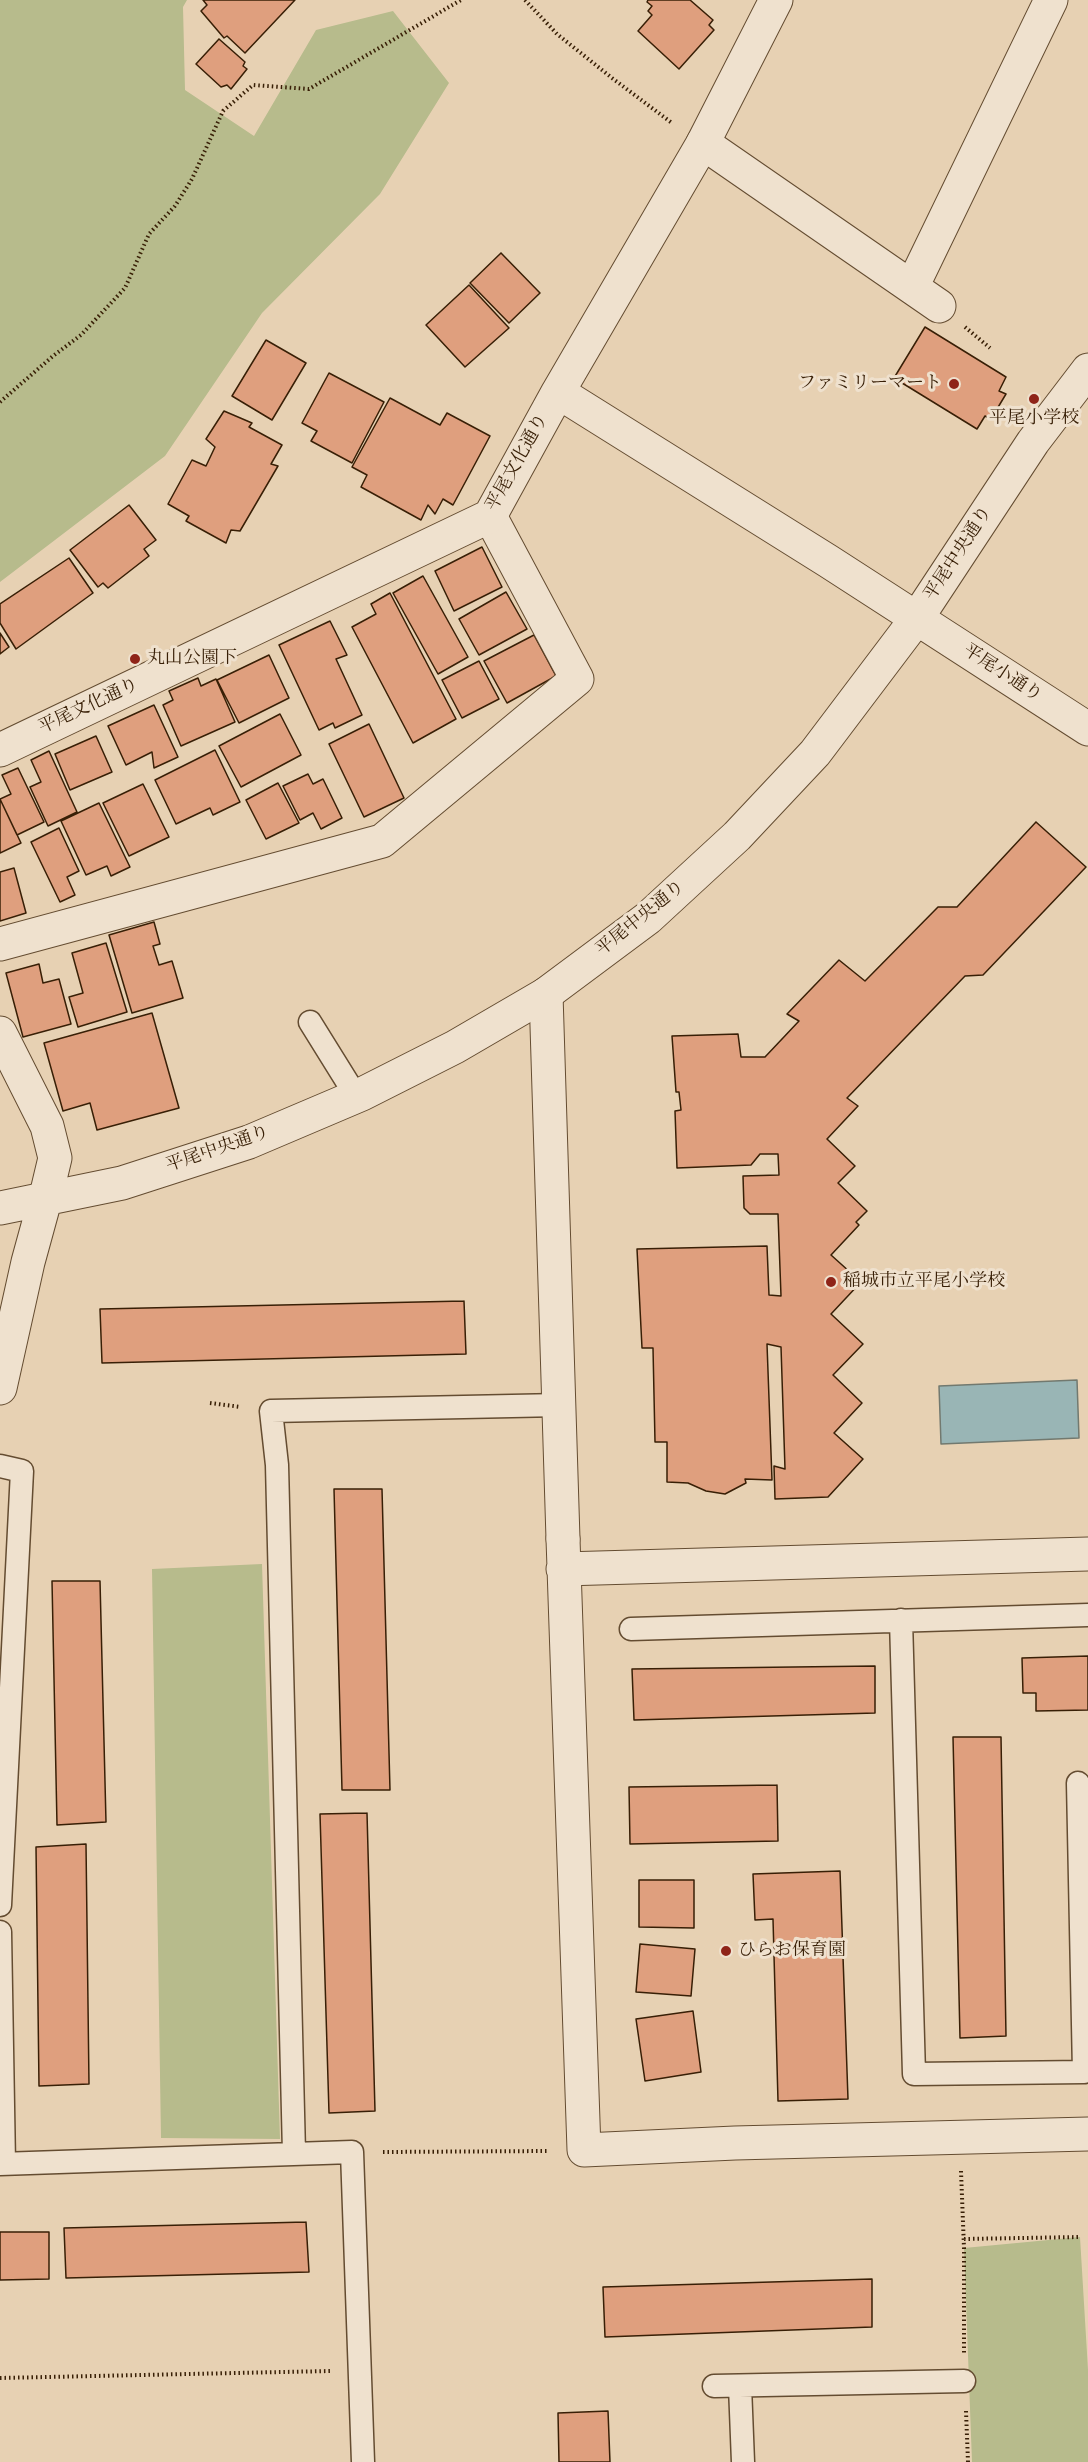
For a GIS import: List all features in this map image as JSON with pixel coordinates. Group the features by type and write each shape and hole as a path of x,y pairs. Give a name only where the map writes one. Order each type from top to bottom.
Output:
{"street":[{"name":"平尾文化通り","path":"0,750 490,516 558,392 703,143 776,0"},
{"path":"912,287 1051,0"},
{"path":"703,143 939,306"},
{"name":"平尾中央通り","path":"0,1208 122,1182 249,1142 356,1096 455,1047 546,994 648,918 737,836 815,753 917,618 1033,442 1088,370"},
{"name":"平尾小通り","path":"558,392 917,618 1088,729"},
{"path":"0,944 382,841 577,679 490,516"},
{"path":"546,994 584,2150 735,2143 1088,2134"},
{"path":"0,1033 47,1126 55,1158 28,1262 0,1388"},
{"path":"563,1554 1088,1554"}],"lane":[{"path":"310,1022 356,1096"},
{"path":"294,2153 277,1465 271,1411 560,1405"},
{"path":"0,1466 22,1471 0,1905"},
{"path":"631,1629 1088,1615"},
{"path":"901,1620 914,2074 1084,2072 1078,1783"},
{"path":"0,1932 2,2164 352,2152 363,2462"},
{"path":"714,2386 964,2381"},
{"path":"740,2386 743,2462"}],"path":[{"path":"0,402 81,335 125,288 149,234 175,206 192,179 223,111 253,85 309,88 461,0"},
{"path":"525,0 558,34 612,78 703,143"},
{"path":"959,2138 964,2239 1080,2237"},
{"path":"352,2152 584,2150"},
{"path":"0,2378 360,2370"}],"green space":[{"path":"0,0 187,0 183,7 185,90 254,136 316,30 393,11 449,83 380,194 262,313 165,456 0,582"},
{"path":"262,1564 280,2139 161,2138 152,1569"},
{"path":"1080,2237 1088,2370 1088,2462 972,2462 964,2248"}],"water":[{"path":"1077,1380 1079,1438 941,1444 939,1386"}],"building":[{"path":"203,0 295,0 245,53 227,36 224,38 201,11 207,5"},
{"path":"648,0 690,0 713,20 709,25 714,30 679,69 638,31 652,15 648,11 652,6 647,2"},
{"path":"219,39 245,62 243,66 247,69 231,89 227,85 221,87 196,64"},
{"path":"501,253 540,293 509,323 470,283"},
{"path":"469,285 509,328 465,367 426,325"},
{"name":"ファミリーマート","path":"925,327 1006,377 999,391 1006,394 991,419 985,416 977,429 894,378"},
{"path":"266,340 306,363 272,420 232,396"},
{"path":"329,373 384,402 352,463 311,441 317,431 302,423"},
{"path":"390,398 440,425 447,413 490,436 453,505 443,499 435,514 428,505 421,520 361,487 367,475 352,467"},
{"path":"224,411 252,423 249,427 282,445 271,464 278,466 240,531 231,530 226,543 186,521 189,516 168,504 192,460 206,466 215,447 206,439"},
{"path":"129,505 156,540 144,549 149,556 108,588 103,583 98,587 70,550"},
{"path":"482,547 502,587 454,611 435,571"},
{"path":"69,558 93,593 16,649 0,623 0,604"},
{"path":"423,576 468,657 438,674 393,593"},
{"path":"506,592 527,629 479,655 459,619"},
{"path":"390,593 456,719 413,743 352,627 376,614 371,604"},
{"path":"330,621 347,655 336,659 362,715 335,728 333,723 319,730 279,645"},
{"path":"0,633 9,647 0,654"},
{"path":"534,635 556,676 507,703 484,661"},
{"path":"269,655 289,698 239,723 217,680"},
{"path":"479,661 499,699 462,718 442,680"},
{"path":"198,678 201,686 216,679 235,722 181,746 163,705 173,700 169,691"},
{"path":"154,705 178,757 154,768 152,752 126,765 108,726"},
{"path":"280,714 301,755 241,787 219,746"},
{"path":"369,724 404,798 364,817 329,744"},
{"path":"96,736 112,772 70,790 55,754"},
{"path":"215,750 240,802 213,815 210,808 176,824 155,780"},
{"path":"49,751 77,812 48,826 30,787 41,782 31,760"},
{"path":"18,768 44,822 17,835 0,799 11,794 2,775"},
{"path":"308,774 313,784 323,779 342,818 321,829 313,813 300,820 283,786"},
{"path":"278,783 299,823 266,839 246,800"},
{"path":"143,784 169,837 129,856 103,803"},
{"path":"0,799 21,843 0,853"},
{"path":"99,803 130,867 111,876 107,866 86,875 61,821"},
{"path":"1036,822 1086,867 983,975 965,976 847,1098 858,1106 827,1139 855,1166 838,1183 867,1211 856,1222 859,1225 831,1255 861,1282 831,1314 863,1344 833,1375 862,1403 834,1433 863,1459 828,1497 775,1499 774,1466 785,1469 781,1347 767,1344 772,1480 745,1479 746,1483 725,1494 706,1491 688,1483 667,1482 667,1442 655,1442 653,1348 642,1348 637,1249 767,1246 769,1295 781,1296 778,1214 750,1214 744,1208 743,1176 779,1175 778,1154 760,1154 751,1165 677,1168 675,1111 681,1110 679,1092 676,1092 672,1036 738,1034 741,1057 765,1057 799,1021 787,1014 839,960 865,981 938,907 957,907"},
{"path":"59,828 79,871 67,877 75,895 60,902 31,842"},
{"path":"14,868 26,913 0,921 0,872"},
{"path":"154,922 160,944 153,946 159,965 172,961 183,998 132,1013 109,935"},
{"path":"106,943 127,1012 78,1027 69,997 83,993 72,953"},
{"path":"39,964 43,983 59,979 71,1024 23,1037 6,973"},
{"path":"152,1013 179,1108 97,1130 90,1103 63,1111 44,1043"},
{"path":"464,1301 466,1354 102,1363 100,1309"},
{"path":"334,1489 382,1489 390,1790 342,1790"},
{"path":"52,1581 100,1581 106,1822 57,1825"},
{"path":"1088,1656 1088,1710 1036,1711 1036,1693 1023,1693 1022,1658"},
{"path":"875,1666 875,1713 634,1720 632,1669"},
{"path":"953,1737 1001,1737 1006,2036 960,2038"},
{"path":"777,1785 778,1841 630,1844 629,1787"},
{"path":"367,1813 375,2111 329,2113 320,1814"},
{"path":"86,1844 89,2084 39,2086 36,1847"},
{"path":"840,1871 848,2099 778,2101 773,1919 755,1920 753,1874"},
{"path":"639,1880 694,1880 694,1928 639,1927"},
{"path":"640,1944 695,1949 691,1996 636,1992"},
{"path":"693,2011 701,2072 645,2081 636,2019"},
{"path":"306,2222 309,2272 66,2278 64,2228"},
{"path":"0,2232 49,2232 49,2279 0,2280"},
{"path":"872,2279 872,2327 605,2337 603,2287"},
{"path":"608,2411 610,2462 559,2462 558,2413"}],"place":[{"name":"ファミリーマート","path":"954,384"},
{"name":"平尾小学校","path":"1034,399"},
{"name":"丸山公園下","path":"135,659"},
{"name":"稲城市立平尾小学校","path":"831,1282"},
{"name":"ひらお保育園","path":"726,1951"}]}
